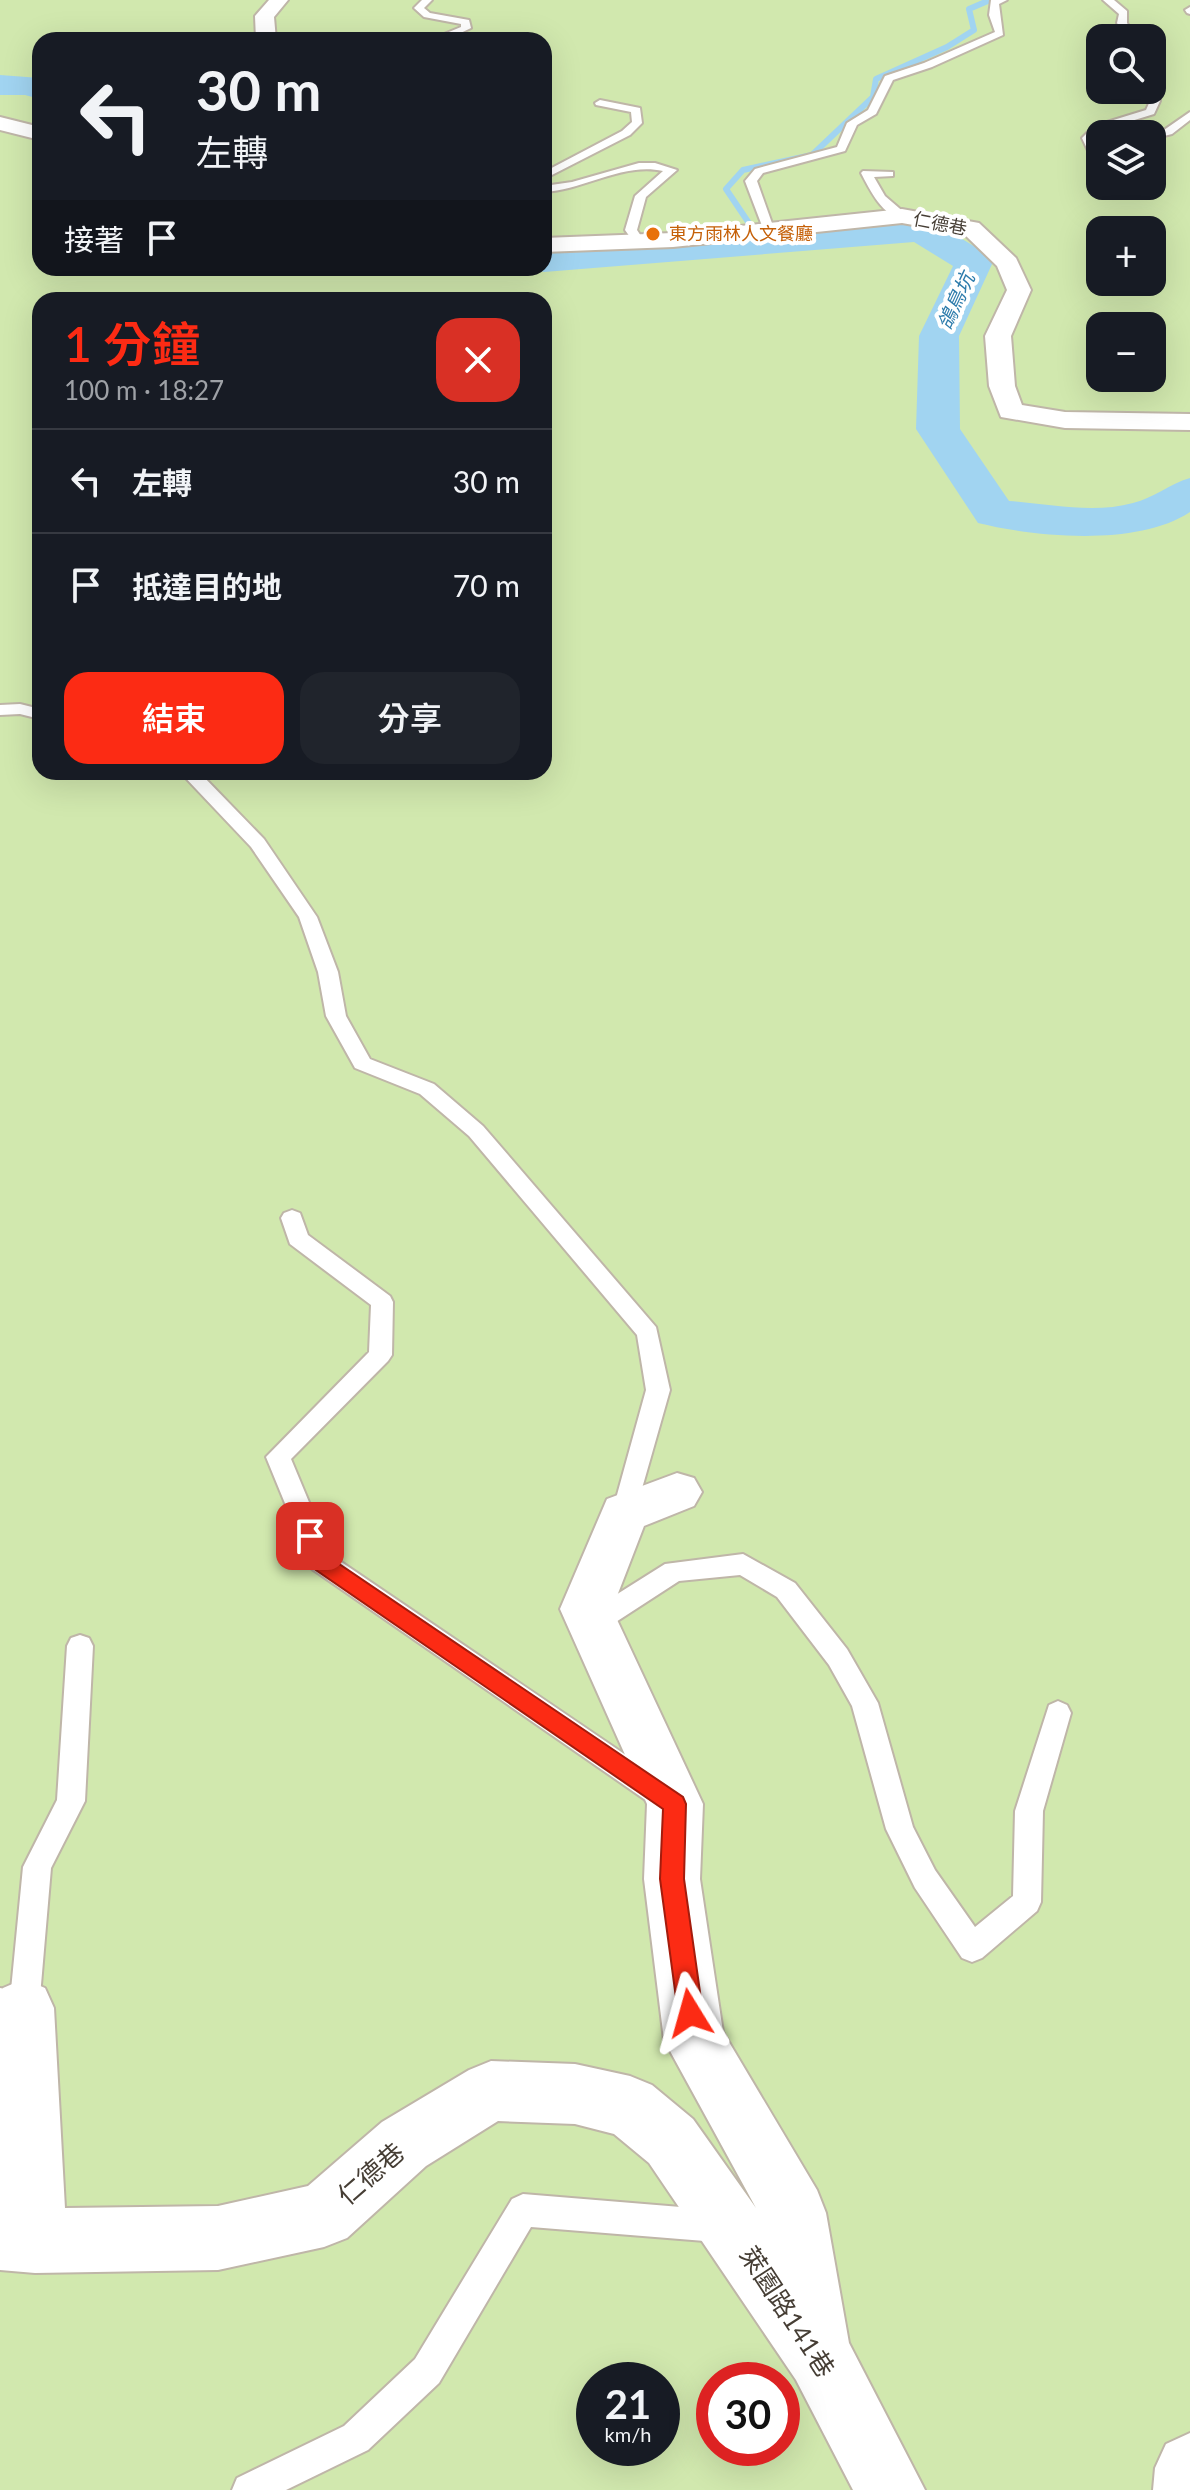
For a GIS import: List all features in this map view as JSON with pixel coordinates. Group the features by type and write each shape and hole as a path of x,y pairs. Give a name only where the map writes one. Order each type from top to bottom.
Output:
{"street":[{"path":"268,32 264,16 279,0"},
{"path":"0,123 32,132"},
{"name":"仁德巷","path":"552,245 629,242 902,216 971,228 1008,263 1019,290 998,336 1002,386 1011,411 1065,420 1190,422"},
{"name":"仁德巷","path":"552,239 629,242"},
{"path":"677,1492 624,1513 586,1609 675,1804 672,1879 694,2040 794,2213 820,2356"},
{"path":"12,2005 17,2239"},
{"name":"仁德巷","path":"17,2239 218,2238 324,2215 404,2144 491,2091 575,2094 630,2107 671,2141"},
{"name":"萊園路141巷","path":"671,2141 820,2356 890,2490"},
{"path":"1188,2490 1190,2468"}],"lane":[{"path":"427,0 419,8 427,15 466,22 466,28 457,32"},
{"path":"768,229 751,181 759,171 841,149 852,123 872,112 889,78 928,65 1000,33 994,2 1002,0"},
{"path":"1108,0 1124,13 1123,24"},
{"path":"552,172 626,133 637,123 636,110 619,104 600,103"},
{"path":"1124,120 1150,112 1154,104"},
{"path":"1166,132 1190,115"},
{"path":"552,187 616,170 659,165 671,170 641,196 629,242"},
{"path":"889,174 867,173 880,198 902,216"},
{"path":"0,710 32,712"},
{"path":"197,780 258,843 302,906 328,972 336,1016 362,1063 427,1089 476,1131 648,1333 658,1390 624,1513"},
{"path":"292,1218 298,1239 382,1302 380,1355 278,1457 321,1562 675,1804"},
{"path":"593,1623 674,1571 743,1564 786,1590 838,1657 865,1703 900,1829 925,1879 972,1948 1027,1902 1029,1811 1058,1713"},
{"path":"12,2005 37,1867 71,1801 80,1646"},
{"path":"249,2490 356,2438 427,2371 523,2210 730,2227"}],"green space":[{"path":"0,0 1190,0 1190,2490 0,2490"}],"waterway":[{"path":"763,244 726,189 743,170 812,155 873,97 876,79 947,47 974,30 969,9 990,0"},
{"name":"鴿鳥坑","path":"0,85 32,86"},
{"name":"鴿鳥坑","path":"552,260 921,230 974,262 939,336 938,429 994,513 1070,520 1121,520 1169,506 1190,492"}],"place":[{"name":"東方雨林人文餐廳","path":"653,234"}],"route":[{"path":"310,1536 321,1562 675,1804 672,1879 690,2013"}]}
